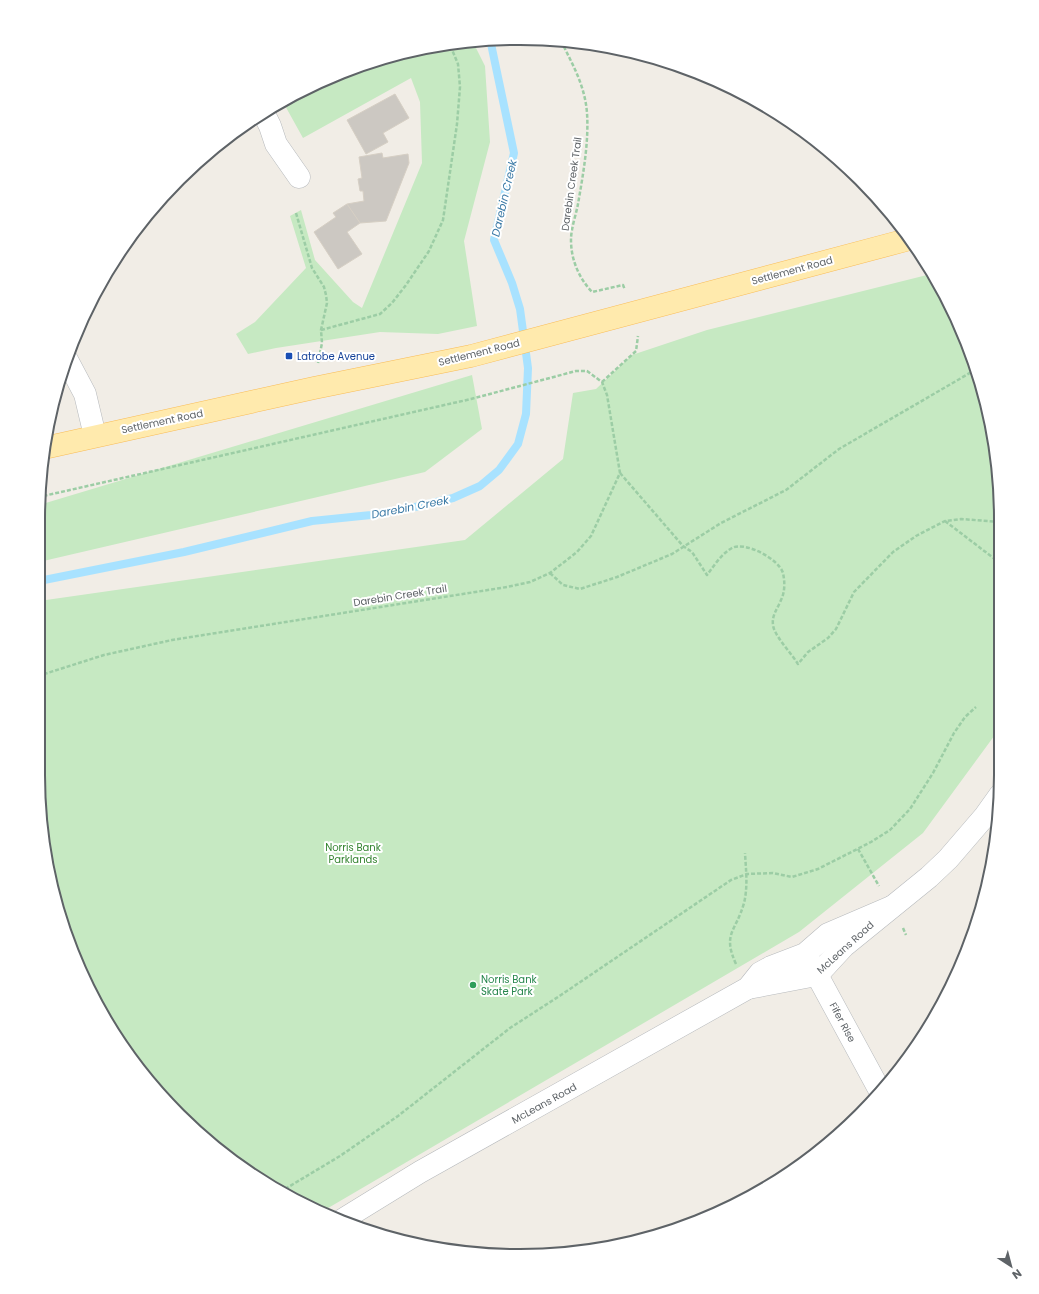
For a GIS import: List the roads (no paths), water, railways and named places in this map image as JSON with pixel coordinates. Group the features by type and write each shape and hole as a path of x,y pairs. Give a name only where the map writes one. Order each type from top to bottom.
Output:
{"main road":[{"name":"Settlement Road","path":"51,446 314,388 471,356 903,241"}],"street":[{"path":"266,119 276,144 299,177"},
{"path":"70,366 85,394 95,436"},
{"name":"McLeans Road","path":"748,988 765,986 816,974 827,966 844,946 891,906 929,877 948,859 993,804"},
{"name":"McLeans Road","path":"348,1217 420,1172 748,988 760,973 771,967 805,954 828,934 891,906"},
{"name":"Fifer Rise","path":"805,954 877,1086"}],"waterway":[{"name":"Darebin Creek","path":"45,580 184,552 312,521 371,515 420,506 453,498 480,486 499,470 518,444 526,414 528,368 520,309 512,283 494,240 514,153 491,46"}],"place":[{"name":"Latrobe Avenue","path":"289,356"},
{"name":"Norris Bank Skate Park","path":"473,985"}],"park label":[{"name":"Norris Bank Parklands","path":"353,852"}]}
